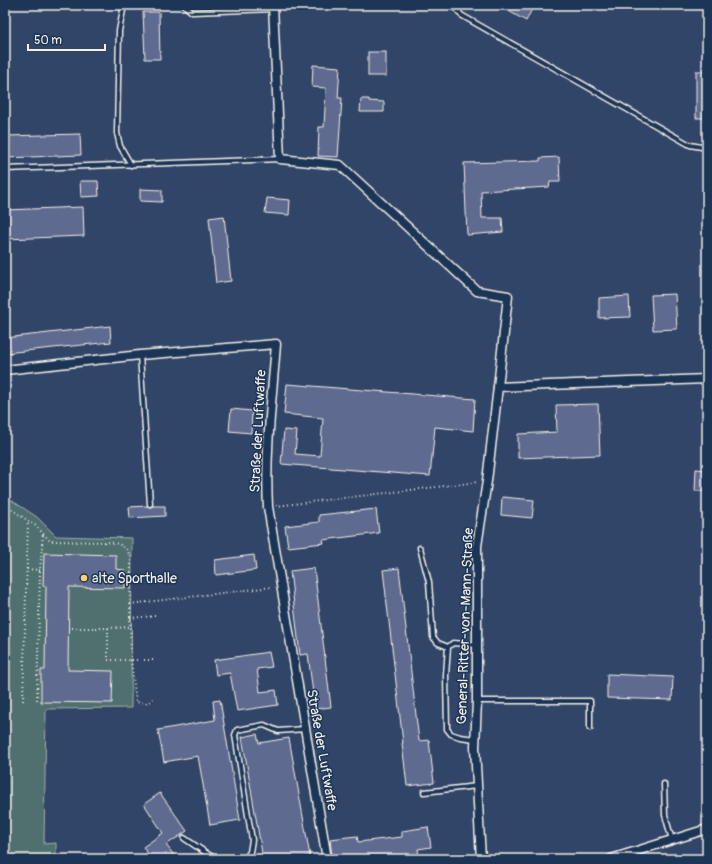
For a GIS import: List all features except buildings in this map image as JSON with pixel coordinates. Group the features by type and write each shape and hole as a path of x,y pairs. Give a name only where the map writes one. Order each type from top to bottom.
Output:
{"street":[{"path":"273,7 280,160"},
{"name":"General-Ritter-von-Mann-Straße","path":"280,160 340,165 477,291 508,296 478,546 477,701 475,747 481,859"},
{"name":"Straße der Luftwaffe","path":"5,370 140,355 276,344 267,451 266,486 268,507 280,586 327,859"},
{"path":"498,387 707,379"},
{"path":"611,859 707,829"}],"lane":[{"path":"124,5 119,31 117,133 120,146 131,165"},
{"path":"184,5 192,12 273,7"},
{"path":"454,5 462,15 690,145 707,148"},
{"path":"5,169 280,160"},
{"path":"140,355 150,504"},
{"path":"420,548 429,582 433,637 438,643 448,647"},
{"path":"448,647 453,644 477,645"},
{"path":"448,647 446,675 446,729 450,734 475,739"},
{"path":"477,701 590,701 590,728"},
{"path":"245,859 250,852 252,840 235,735 237,730 264,724 278,730 305,729"},
{"path":"664,784 665,815 672,840"},
{"path":"424,792 477,786"},
{"path":"184,838 215,859"}],"path":[{"path":"268,507 487,481"},
{"path":"5,505 36,526 50,541 108,542 119,544 127,550 131,558 131,660 136,702 148,702 153,699"},
{"path":"23,701 28,521"},
{"path":"37,700 40,570 43,534"},
{"path":"27,569 40,570"},
{"path":"130,604 280,586"},
{"path":"130,618 155,616"},
{"path":"68,628 130,627"},
{"path":"108,628 108,660 154,660"}],"green space":[{"path":"5,496 37,517 56,536 132,538 131,708 46,709 44,844 56,843 56,859 5,859"}],"place":[{"name":"alte Sporthalle","path":"84,578"}]}
